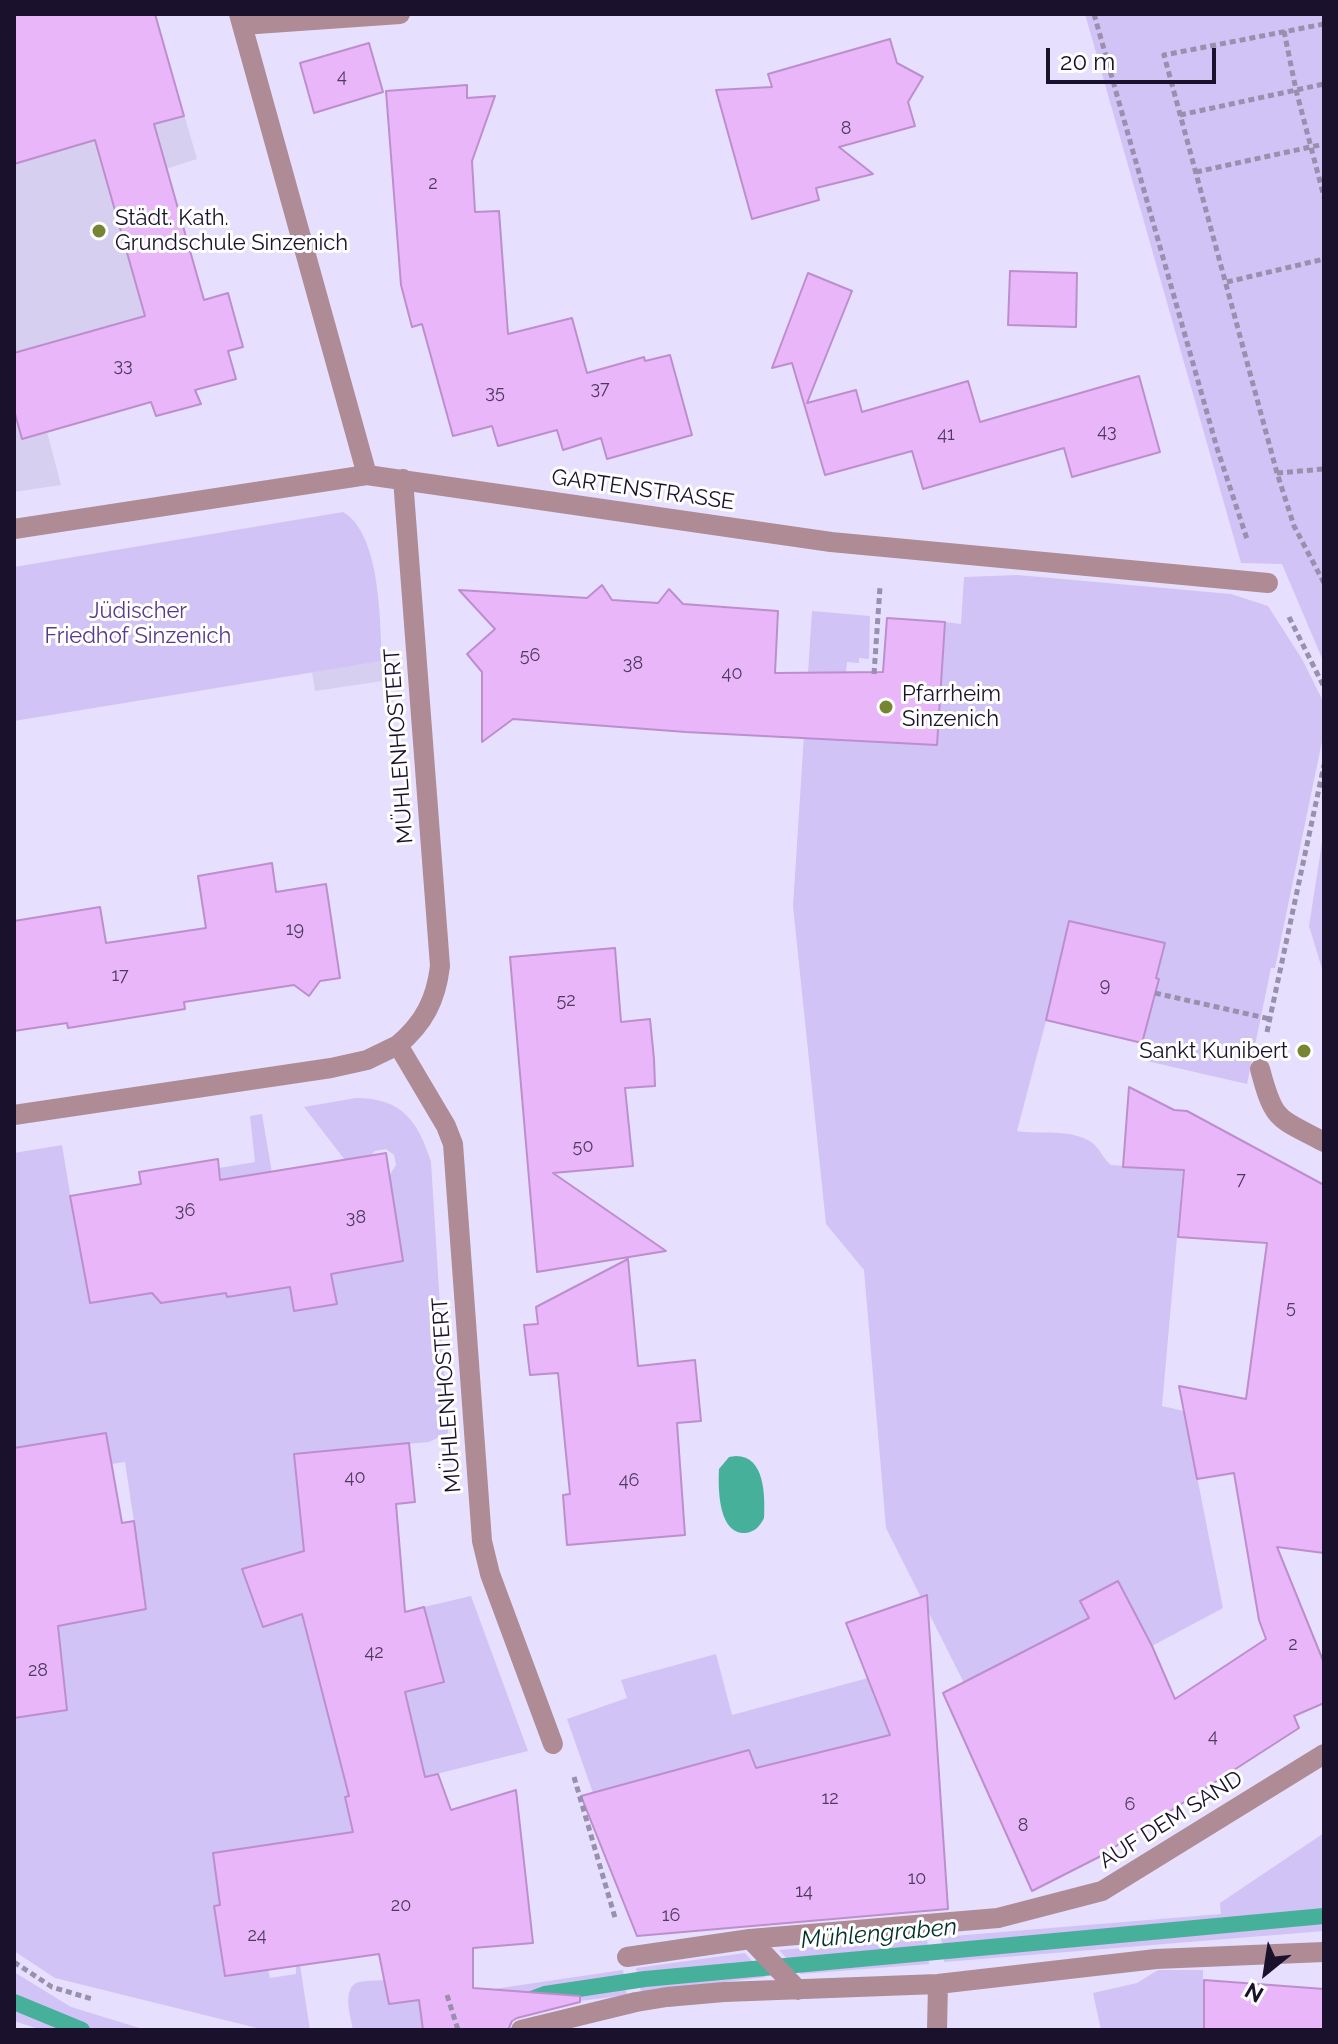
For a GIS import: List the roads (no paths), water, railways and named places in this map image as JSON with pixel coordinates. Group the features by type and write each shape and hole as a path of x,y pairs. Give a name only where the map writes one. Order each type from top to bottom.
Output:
{"street":[{"path":"367,475 240,20 400,14"},
{"name":"GARTENSTRASSE","path":"14,529 367,475 831,542 1268,583"},
{"name":"MÜHLENHOSTERT","path":"14,1115 367,1060 398,1045 414,1032 428,1011 437,987 440,966 403,479"},
{"name":"MÜHLENHOSTERT","path":"398,1045 446,1126 453,1144 482,1541 490,1574 553,1744"},
{"path":"1260,1069 1275,1113 1324,1142"},
{"name":"AUF DEM SAND","path":"627,1957 998,1918 1102,1891 1324,1754"},
{"path":"757,1945 791,1983"},
{"path":"521,2030 646,2000 791,1983 938,1984 1156,1959 1324,1952"},
{"path":"937,2030 938,1984"}],"waterway":[{"name":"Mühlengraben","path":"529,2000 545,1994 645,1979 1324,1916"},
{"name":"Mühlengraben","path":"14,2002 82,2030"}],"place":[{"name":"Städt. Kath. Grundschule Sinzenich","path":"99,231"},
{"name":"Pfarrheim Sinzenich","path":"886,707"},
{"name":"Sankt Kunibert","path":"1304,1051"}],"park label":[{"name":"Jüdischer Friedhof Sinzenich","path":"138,624"}]}
